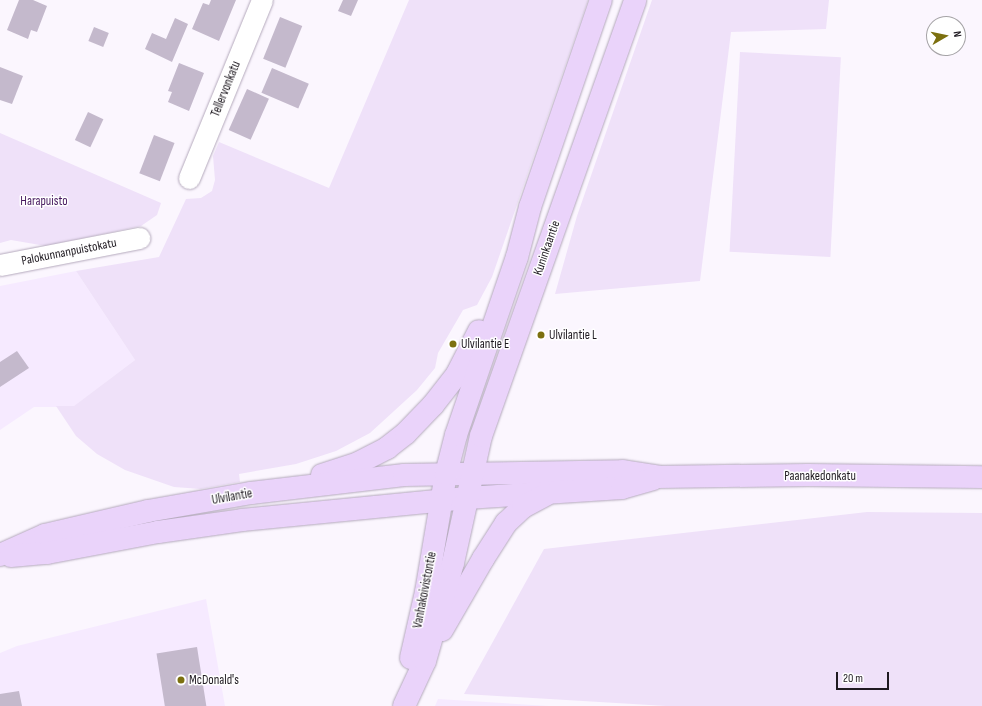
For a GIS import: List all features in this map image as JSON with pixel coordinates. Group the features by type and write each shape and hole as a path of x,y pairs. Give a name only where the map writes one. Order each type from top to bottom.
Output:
{"main road":[{"name":"Kuninkaantie","path":"446,474 456,435 518,257 530,207 601,0"},
{"name":"Kuninkaantie","path":"467,498 481,436 635,0"},
{"path":"251,493 330,473 358,463 387,448 406,433 433,405 458,374 489,309 512,242 530,207"},
{"name":"Paanakedonkatu","path":"472,474 623,471 659,477 808,475 982,477"},
{"name":"Vanhakoivistontie","path":"400,706 426,592 446,474"},
{"name":"Ulvilantie","path":"0,556 45,535 148,511 251,493 404,475 472,474"},
{"name":"Paanakedonkatu","path":"467,498 622,488 659,477"},
{"path":"425,661 483,559 506,523 523,507 549,493"},
{"name":"Ulvilantie","path":"0,556 47,553 158,532 242,520 467,498"},
{"name":"Vanhakoivistontie","path":"404,706 425,661 453,563 467,498"}],"street":[{"name":"Tellervonkatu","path":"189,178 262,0"},
{"name":"Palokunnanpuistokatu","path":"0,265 139,238"}],"shaded area":[{"path":"76,271 135,360 73,407 34,407 0,430 0,286"},
{"path":"206,599 225,706 0,706 0,653 17,646"},
{"path":"438,699 549,706 435,706"}],"green space":[{"path":"409,0 588,0 492,277 477,305 463,310 438,353 435,368 417,390 370,433 336,451 296,464 239,474 240,482 201,489 174,487 125,470 97,454 76,436 56,406 74,406 135,360 76,271 159,257 186,199 201,198 212,191 215,180 213,156 219,142 329,188"},
{"path":"652,0 829,0 826,29 731,32 700,281 555,294 577,216"},
{"path":"740,52 841,57 830,257 730,252"},
{"name":"Harapuisto","path":"0,133 161,203 157,215 141,226 46,246 11,240 0,243"},
{"path":"867,512 982,513 982,706 666,706 464,694 544,549"}],"building":[{"path":"19,0 33,0 47,6 37,32 31,30 28,39 7,30"},
{"path":"211,0 236,0 219,41 192,29 203,3 209,5"},
{"path":"343,0 358,0 351,16 338,11"},
{"path":"280,17 302,26 285,68 263,59"},
{"path":"175,18 188,24 172,62 145,49 152,33 166,39"},
{"path":"94,27 109,33 103,47 88,41"},
{"path":"179,63 204,73 189,111 168,102 172,92 168,91"},
{"path":"0,67 23,76 12,104 0,100"},
{"path":"272,68 309,84 298,108 261,93"},
{"path":"247,89 269,99 251,140 229,130"},
{"path":"88,112 103,119 90,147 75,140"},
{"path":"154,135 175,143 160,181 139,173"},
{"path":"17,351 29,368 0,387 0,362"},
{"name":"McDonald's","path":"197,647 206,706 165,706 157,653"},
{"path":"19,691 22,706 0,706 0,694"}],"place":[{"name":"Ulvilantie L","path":"541,335"},
{"name":"Ulvilantie E","path":"453,344"},
{"name":"McDonald's","path":"181,680"}]}
